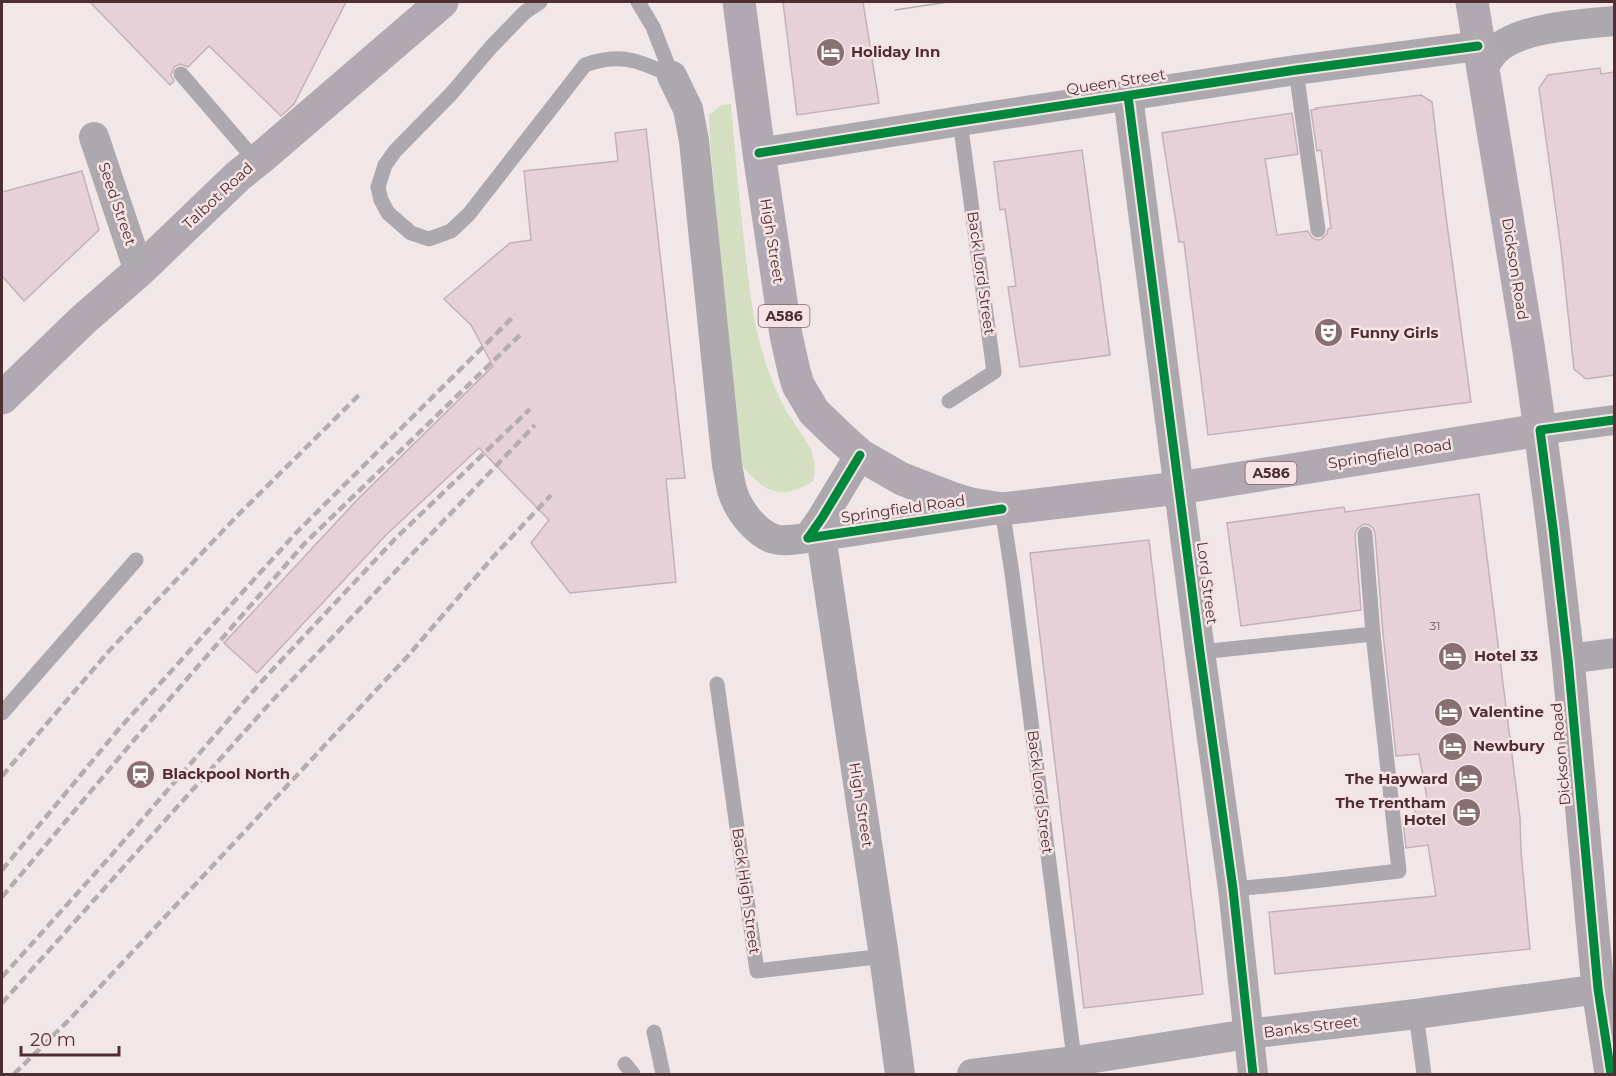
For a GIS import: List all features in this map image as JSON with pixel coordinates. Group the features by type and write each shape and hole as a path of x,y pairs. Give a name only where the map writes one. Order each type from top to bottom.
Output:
{"main road":[{"name":"Talbot Road","path":"2,398 84,320 140,271 238,176 442,2"},
{"name":"High Street","path":"739,2 786,335 798,385 814,412 860,455 902,479 930,491 971,504 1002,509"},
{"name":"Dickson Road","path":"1472,2 1540,430"},
{"name":"Springfield Road","path":"1002,509 1179,488 1540,430"}],"street":[{"path":"1480,57 1520,36 1545,30 1614,21"},
{"name":"Queen Street","path":"759,153 1296,70 1480,57"},
{"name":"Springfield Road","path":"672,76 688,109 694,141 727,465 733,493 747,517 758,529 780,540 1002,509"},
{"name":"Lord Street","path":"1128,96 1233,889 1253,1074"},
{"name":"Seed Street","path":"94,136 140,271"},
{"name":"Springfield Road","path":"1540,430 1614,420"},
{"name":"Dickson Road","path":"1540,430 1606,988 1611,1074"},
{"path":"814,537 822,518 860,455"},
{"name":"High Street","path":"814,537 884,956 900,1074"},
{"path":"1568,659 1614,653"},
{"name":"Banks Street","path":"972,1074 1076,1068 1248,1034 1606,988"}],"lane":[{"path":"540,2 525,12 491,47 451,94 395,151 385,165 378,187 381,200 388,213 411,233 429,239 451,231 469,214 585,65 613,58 642,62 672,76"},
{"path":"638,2 653,27 672,76"},
{"path":"1296,70 1318,230"},
{"path":"181,74 256,161"},
{"name":"Back Lord Street","path":"949,401 994,372 960,121"},
{"name":"Back Lord Street","path":"1002,509 1076,1068"},
{"path":"1233,889 1399,871 1373,634 1365,534"},
{"path":"2,713 136,560"},
{"path":"1200,652 1373,634"},
{"name":"Back High Street","path":"717,684 757,971 884,956"},
{"path":"1416,1014 1424,1074"},
{"path":"654,1032 663,1074"}],"green space":[{"path":"731,104 748,271 758,336 776,389 786,410 809,446 814,461 813,481 790,491 781,492 763,486 739,461 709,115 721,105"}],"building":[{"path":"90,2 346,2 294,104 281,116 209,46 188,67 180,64 174,67 171,75 174,81 170,85"},
{"name":"Holiday Inn","path":"783,2 863,2 879,103 797,115"},
{"path":"1600,68 1601,74 1614,72 1614,375 1586,379 1574,369 1561,248 1539,88 1548,75"},
{"name":"Funny Girls","path":"1421,95 1432,102 1471,402 1208,435 1184,242 1179,242 1162,133 1292,113 1298,154 1265,159 1277,235 1308,231 1314,239 1320,240 1331,228 1321,150 1317,151 1311,110"},
{"path":"646,129 685,478 666,479 676,582 570,593 531,543 549,520 479,448 386,535 257,673 224,643 357,500 493,366 471,325 444,299 510,243 531,240 524,171 618,161 615,133"},
{"path":"1082,150 1110,355 1020,367 1008,287 1016,286 1005,209 1000,210 994,162"},
{"path":"82,171 99,230 24,301 2,276 2,192"},
{"path":"1479,494 1520,818 1530,949 1275,974 1269,912 1436,896 1428,845 1406,848 1403,821 1416,819 1414,806 1428,804 1419,754 1396,756 1373,528 1364,524 1357,529 1355,534 1361,610 1241,626 1227,523 1344,507 1345,512"},
{"path":"1149,540 1203,994 1084,1008 1030,553"}],"tram line":[{"path":"895,10 948,2"}],"railway":[{"path":"2,870 118,730 296,533 515,315"},
{"path":"2,897 304,544 520,335"},
{"path":"2,776 109,651 237,516 361,393"},
{"path":"2,977 262,681 395,539 530,409"},
{"path":"2,1003 271,702 535,425"},
{"path":"14,1074 70,1019 407,657 493,557 551,495"}],"cycle path":[{"path":"759,153 1296,70 1478,46"},
{"path":"1128,96 1233,889 1253,1074"},
{"path":"1611,1074 1598,989 1568,659 1540,430 1614,420"},
{"path":"808,538 860,455"},
{"path":"808,538 1002,509"}],"place":[{"name":"Holiday Inn","path":"830,52"},
{"name":"Funny Girls","path":"1329,333"},
{"name":"Hotel 33","path":"1453,656"},
{"name":"Valentine","path":"1448,712"},
{"name":"Newbury","path":"1452,746"},
{"name":"Blackpool North","path":"141,774"},
{"name":"The Hayward","path":"1469,779"},
{"name":"The Trentham Hotel","path":"1467,812"}]}
